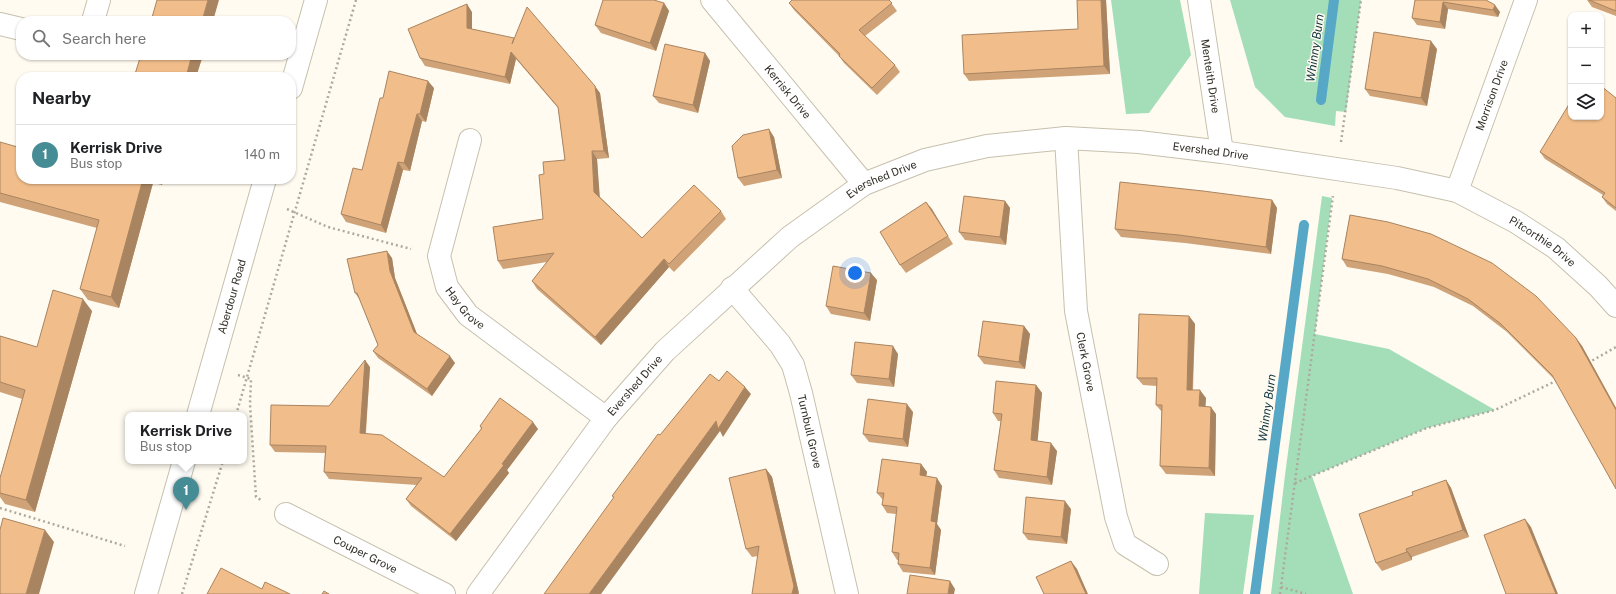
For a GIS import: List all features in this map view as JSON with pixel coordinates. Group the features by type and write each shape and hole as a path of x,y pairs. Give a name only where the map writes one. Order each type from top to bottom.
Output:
{"street":[{"path":"94,16 99,0"},
{"path":"296,72 316,0"},
{"name":"Kerrisk Drive","path":"712,0 864,184"},
{"name":"Menteith Drive","path":"1199,0 1222,152"},
{"name":"Morrison Drive","path":"1457,191 1526,0"},
{"path":"0,24 16,28"},
{"name":"Evershed Drive","path":"478,594 606,418 665,351 732,288 790,237 864,184 925,160 987,146 1066,138 1139,142 1222,152 1397,178 1457,191"},
{"name":"Clerk Grove","path":"1066,138 1076,311 1116,517 1125,544 1157,564"},
{"name":"Hay Grove","path":"470,140 439,256 447,287 468,315 606,418"},
{"name":"Aberdour Road","path":"199,412 263,188"},
{"name":"Pitcorthie Drive","path":"1457,191 1516,222 1556,248 1598,286 1616,306"},
{"name":"Turnbull Grove","path":"732,288 780,344 794,365 848,594"},
{"path":"146,594 183,464"},
{"name":"Couper Grove","path":"286,514 444,594"}],"path":[{"path":"237,412 296,212 356,0"},
{"path":"1338,169 1361,0"},
{"path":"263,188 296,212 328,227 439,256"},
{"path":"1280,594 1332,198"},
{"path":"1582,366 1616,347"},
{"path":"212,366 251,379 250,404 256,497 286,514"},
{"path":"1295,483 1427,428 1495,410 1561,378"},
{"path":"182,594 222,464"},
{"path":"0,508 125,546"},
{"path":"1281,586 1306,594"}],"green space":[{"path":"1111,0 1180,0 1191,55 1149,113 1126,114"},
{"path":"1230,0 1361,0 1346,112 1336,111 1335,126 1285,117 1255,87"},
{"path":"1322,196 1332,198 1315,334 1389,349 1495,410 1427,428 1312,476 1353,594 1271,594 1285,475"},
{"path":"1205,513 1254,515 1243,594 1199,594"}],"building":[{"path":"157,0 208,0 203,16 152,16"},
{"path":"603,0 654,0 664,3 650,43 595,25"},
{"path":"792,0 889,0 892,3 859,30 895,65 872,88 839,56 840,54 789,3"},
{"path":"1077,0 1101,0 1104,66 964,74 962,35 1078,29"},
{"path":"1415,0 1486,0 1495,5 1493,10 1443,2 1440,22 1412,18"},
{"path":"1589,0 1616,0 1616,11"},
{"path":"467,4 467,28 514,38 512,44 527,7 595,86 604,151 592,151 594,192 642,238 694,185 721,211 669,264 664,259 595,337 532,281 554,253 498,261 493,227 543,219 539,175 544,174 543,162 565,160 558,107 511,52 505,77 420,58 408,29"},
{"path":"1374,32 1431,41 1421,98 1365,89"},
{"path":"665,44 705,53 693,105 653,96"},
{"path":"139,60 191,60 187,72 136,72"},
{"path":"389,71 428,81 420,114 417,114 404,163 398,162 381,225 341,214 353,168 362,170 380,98 383,98"},
{"path":"1604,88 1616,98 1616,208 1602,197 1605,193 1540,152 1568,106 1568,120 1604,120"},
{"path":"769,129 777,170 738,178 732,146 743,135"},
{"path":"0,142 16,147 16,184 142,184 111,297 80,289 99,220 0,193"},
{"path":"1120,182 1272,200 1266,247 1179,235 1115,229"},
{"path":"964,196 1005,201 1000,237 959,232"},
{"path":"926,202 948,236 900,265 880,232"},
{"path":"1350,215 1388,222 1431,234 1492,263 1536,296 1576,338 1616,410 1616,489 1552,375 1501,324 1468,299 1428,279 1382,266 1342,259"},
{"path":"387,251 390,271 414,332 450,356 427,389 373,351 378,345 357,293 355,293 347,259"},
{"path":"833,266 871,273 864,313 826,306"},
{"path":"53,290 83,299 26,500 0,493 0,478 25,390 0,382 0,336 37,347"},
{"path":"1139,314 1189,316 1187,390 1200,390 1199,406 1211,407 1209,468 1160,466 1162,405 1156,405 1157,378 1137,378"},
{"path":"983,321 1024,326 1019,362 978,356"},
{"path":"855,342 893,346 889,379 851,375"},
{"path":"365,360 360,433 382,435 444,477 482,428 480,426 500,398 533,422 502,464 504,465 450,534 406,499 422,478 324,472 326,446 270,445 271,405 329,406"},
{"path":"727,371 745,387 718,429 716,421 589,594 544,594 614,497 612,496 658,434 660,435 710,374 719,381"},
{"path":"996,381 1036,385 1031,440 1051,443 1047,477 994,470 1002,414 993,413"},
{"path":"868,399 907,404 903,439 863,434"},
{"path":"882,459 921,464 920,475 937,478 931,521 936,522 930,568 898,564 899,553 892,552 897,507 882,505 884,493 877,493"},
{"path":"766,469 794,586 792,594 752,594 759,546 746,549 729,478"},
{"path":"1446,480 1463,530 1406,549 1407,552 1376,563 1359,514 1413,495 1412,492"},
{"path":"1026,497 1065,501 1061,537 1023,533"},
{"path":"3,518 45,530 26,594 0,594 0,530"},
{"path":"1525,519 1556,594 1506,594 1484,535"},
{"path":"1071,561 1086,594 1044,594 1036,577"},
{"path":"221,568 262,589 265,582 290,594 207,594"},
{"path":"910,575 950,581 948,594 907,594"},
{"path":"324,591 329,594 322,594"}],"waterway":[{"name":"Whinny Burn","path":"1321,100 1334,0"},
{"name":"Whinny Burn","path":"1255,594 1304,225"}],"place":[{"name":"Kerrisk Drive","path":"186,510"}]}
